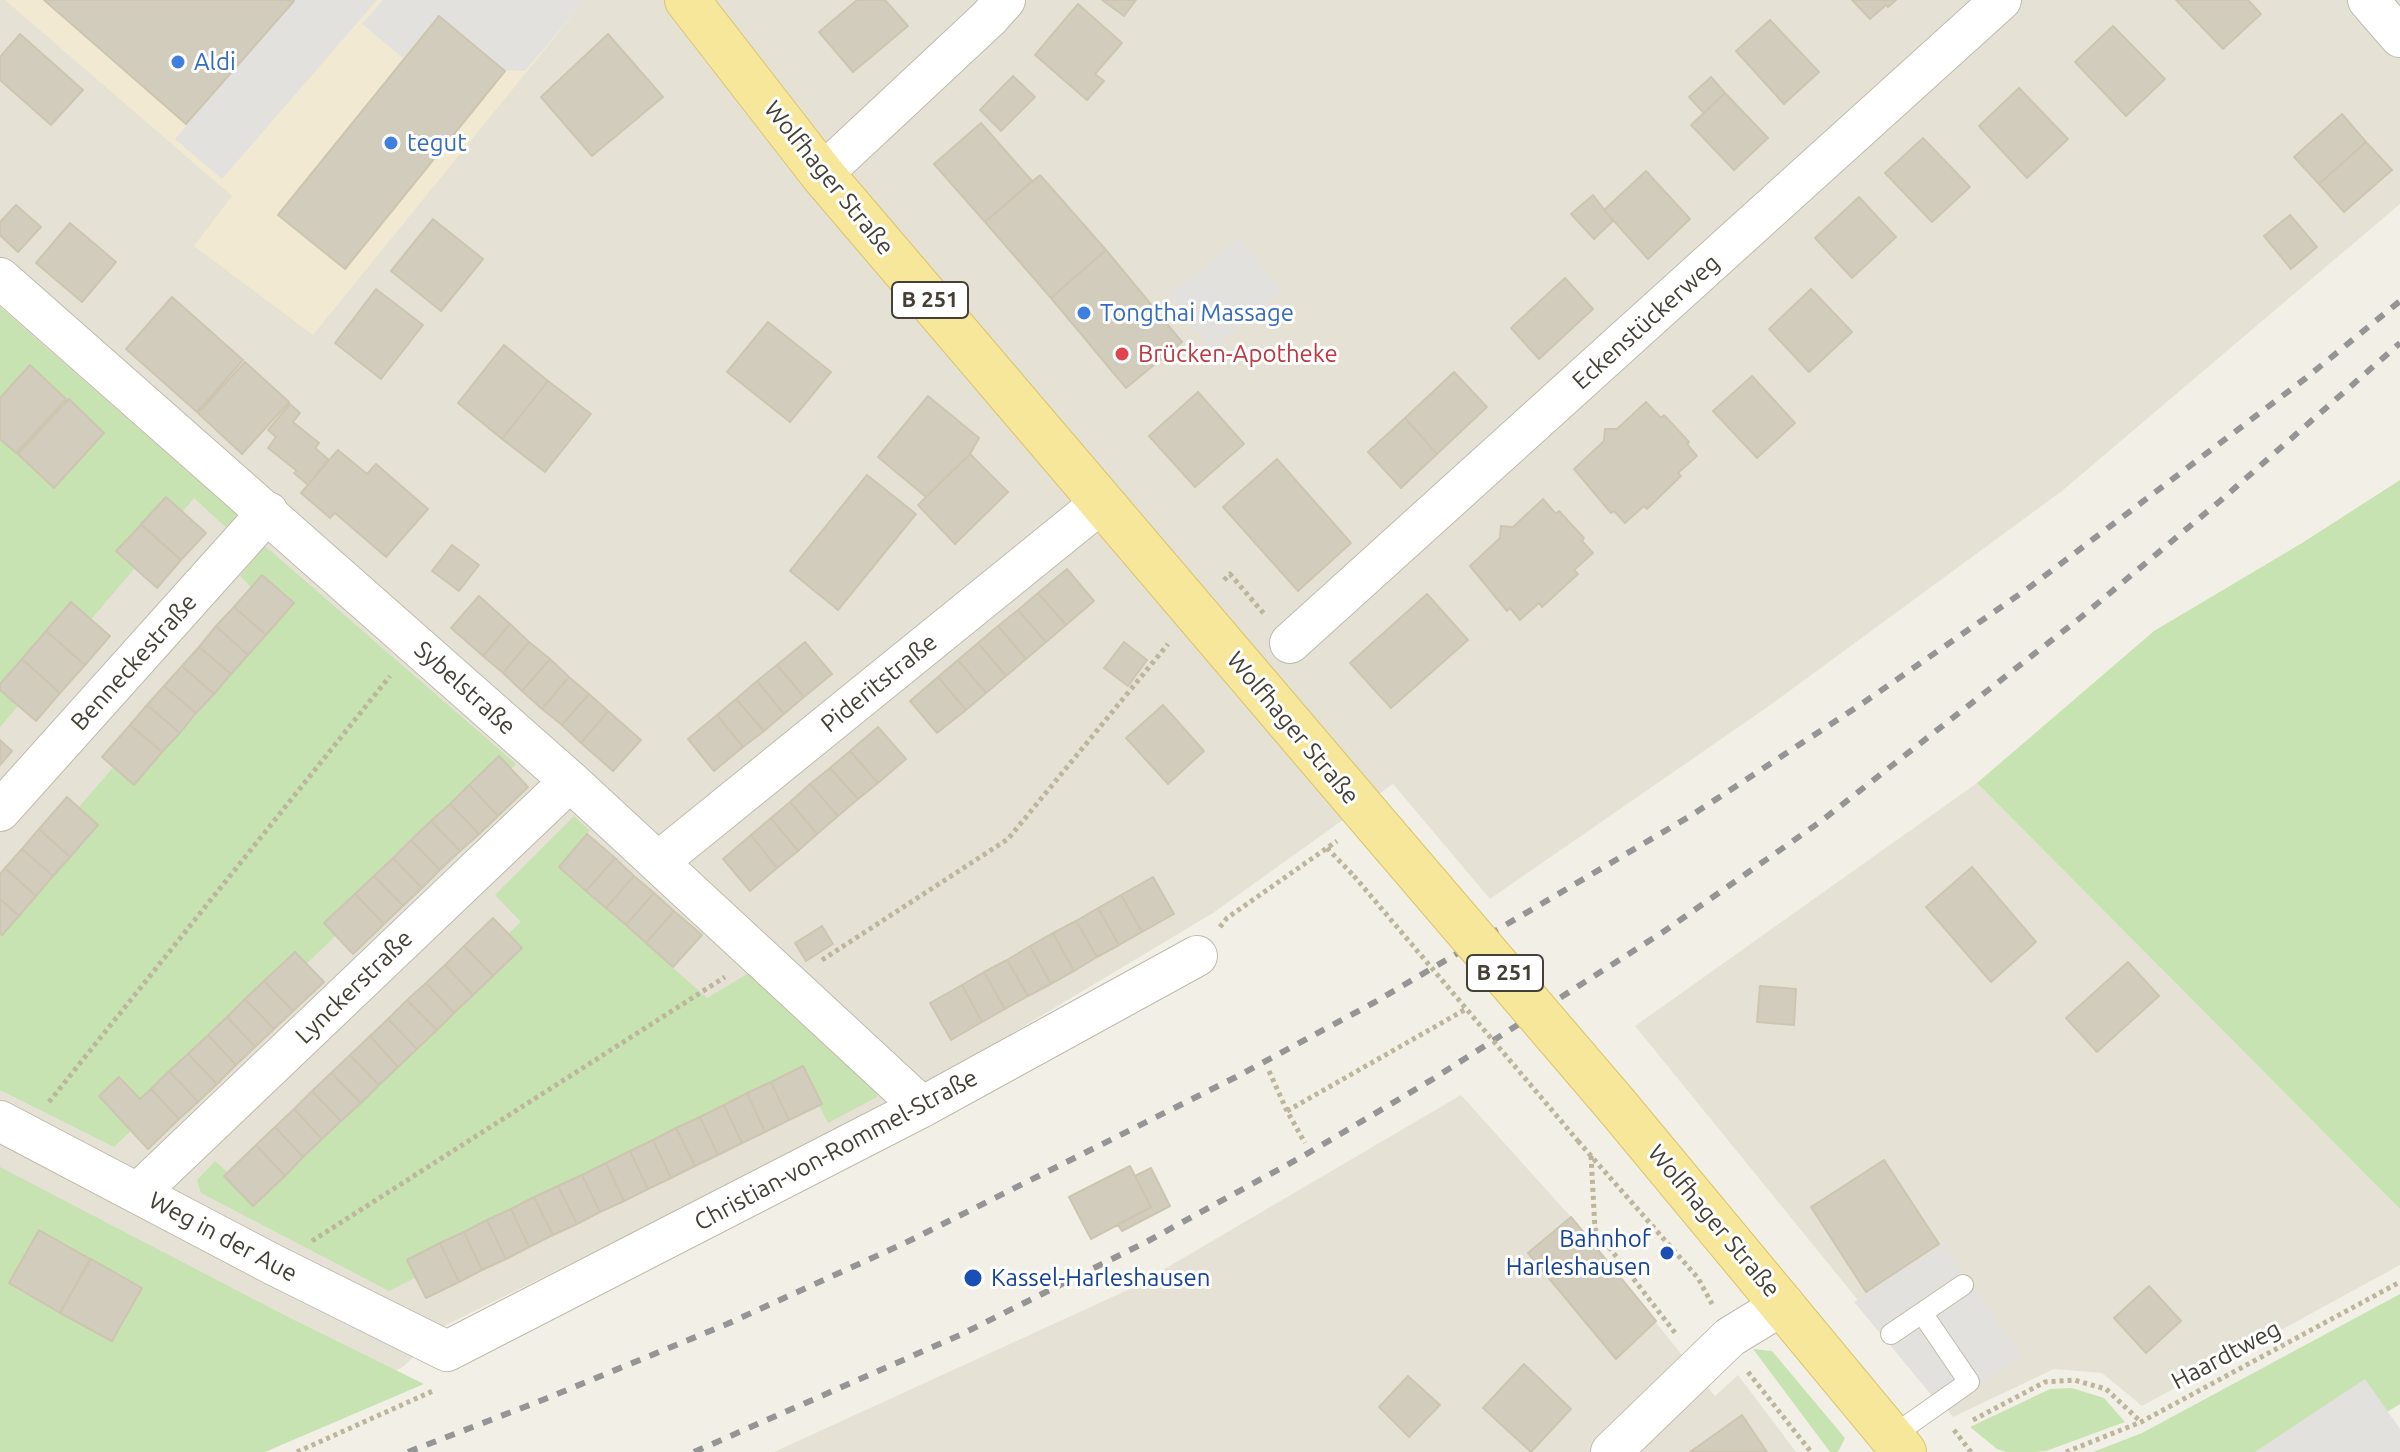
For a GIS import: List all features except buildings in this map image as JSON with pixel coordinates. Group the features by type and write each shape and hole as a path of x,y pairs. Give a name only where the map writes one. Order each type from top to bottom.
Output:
{"main road":[{"name":"Wolfhager Straße","path":"687,0 822,174 1617,1106 1897,1444"}],"street":[{"path":"822,174 1005,0"},
{"name":"Eckenstückerweg","path":"1290,643 2001,0"},
{"path":"2368,0 2400,37"},
{"name":"Sybelstraße","path":"0,278 570,781 922,1107"},
{"name":"Pideritstraße","path":"658,862 1101,503"},
{"name":"Benneckestraße","path":"0,811 268,512"},
{"name":"Lynckerstraße","path":"138,1193 570,781"},
{"name":"Christian-von-Rommel-Straße","path":"447,1351 922,1107 1197,956"},
{"name":"Weg in der Aue","path":"0,1121 274,1265 447,1351"},
{"path":"1611,1452 1730,1337 1784,1304"}],"lane":[{"path":"1891,1334 1963,1285"},
{"path":"1897,1444 1969,1382 1922,1313"}],"path":[{"path":"274,1265 773,969 1008,839 1162,652 1191,608"},
{"path":"70,1076 416,644"},
{"path":"1197,956 1227,918 1327,848 1380,829"},
{"path":"1327,848 1698,1278 1730,1337 1739,1361 1811,1452"},
{"path":"1287,1111 1466,1009"},
{"path":"1269,1071 1305,1143"},
{"path":"1591,1155 1595,1229 1700,1365"},
{"name":"Haardtweg","path":"2066,1452 2141,1422 2400,1282"},
{"path":"297,1452 439,1389 447,1351"},
{"path":"1971,1452 1953,1430 2045,1382 2074,1380 2106,1389 2141,1422"}],"shaded area":[{"path":"0,0 2400,0 2400,204 2062,491 1769,706 1490,899 1393,784 1213,913 889,1107 446,1325 403,1367 233,1452 0,1452"},
{"path":"5,0 585,0 313,335 194,246 232,196"},
{"path":"294,0 377,0 222,179 175,139"},
{"path":"383,0 585,0 525,71 506,70 439,15 403,58 362,24"},
{"path":"1239,238 1283,292 1212,349 1169,295"},
{"path":"1977,783 2400,1209 2400,1265 2142,1406 2102,1373 2054,1369 1953,1417 1635,1026"},
{"path":"1461,1095 1571,1217 1715,1396 1738,1375 1796,1452 774,1452 1132,1288"},
{"path":"1944,1244 2021,1356 1943,1409 1854,1302"},
{"path":"2365,1379 2400,1429 2400,1452 2255,1452"}],"green space":[{"path":"0,307 241,518 230,531 194,498 0,727"},
{"path":"2400,480 2400,1209 1977,783 2154,631 2302,543"},
{"path":"265,546 516,764 114,1147 0,1090 0,898 261,597 240,576"},
{"path":"574,816 590,831 559,867 707,998 752,971 877,1085 877,1097 828,1123 805,1078 389,1291 201,1193 197,1180 215,1161 237,1181 521,922 495,895"},
{"path":"0,1167 424,1384 265,1452 0,1452"},
{"path":"2400,1294 2400,1404 2361,1428 2258,1452 2093,1452 2142,1433"},
{"path":"1753,1349 1772,1351 1845,1438 1838,1452 1830,1452"},
{"path":"2072,1388 2104,1398 2125,1422 2046,1451 2035,1452 1997,1449 1970,1427 2050,1389"}],"railway":[{"path":"408,1452 727,1324 905,1243 1236,1077 1375,1002 1692,815 1863,703 2030,587 2306,378 2400,301"},
{"path":"694,1452 960,1335 1148,1241 1305,1155 1433,1079 1663,932 1820,822 2080,618 2220,501 2400,343"}],"place":[{"name":"Aldi","path":"178,62"},
{"name":"tegut","path":"391,143"},
{"name":"Tongthai Massage","path":"1084,313"},
{"name":"Brücken-Apotheke","path":"1122,354"},
{"name":"Bahnhof Harleshausen","path":"1667,1253"},
{"name":"Kassel-Harleshausen","path":"973,1278"}]}
